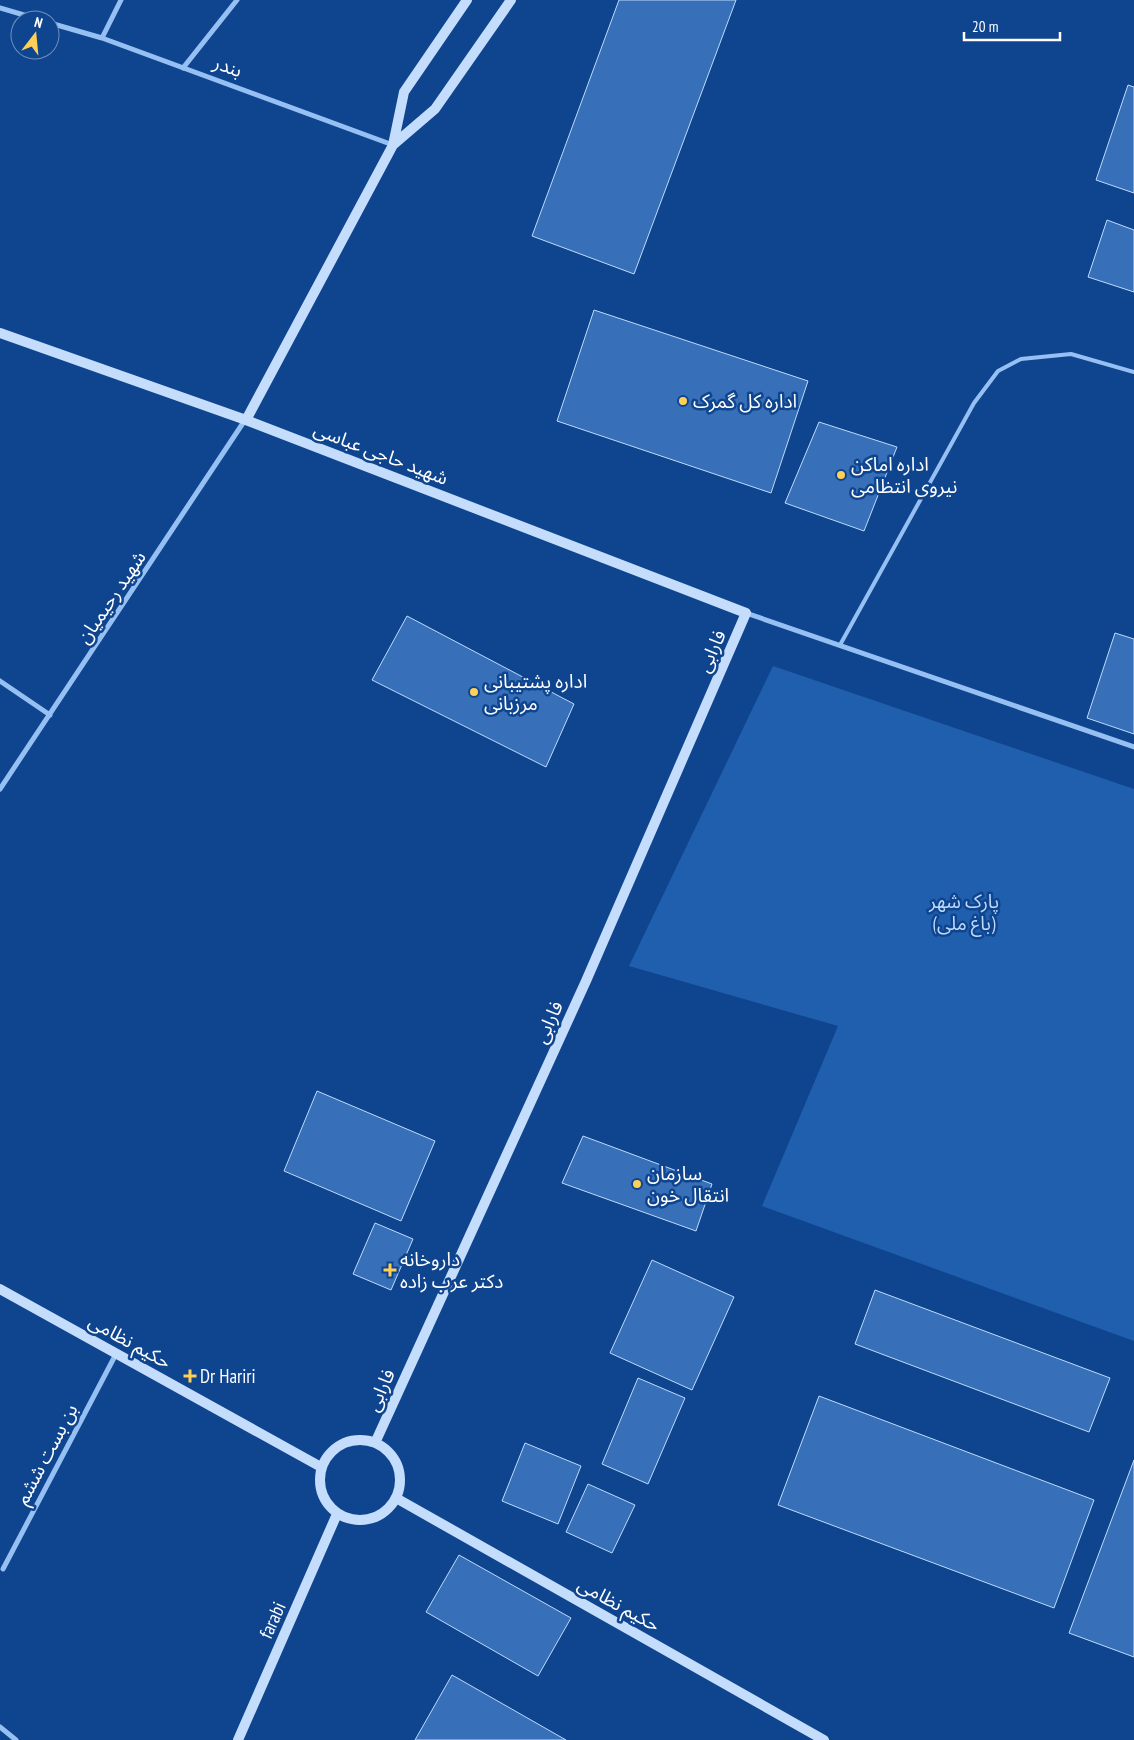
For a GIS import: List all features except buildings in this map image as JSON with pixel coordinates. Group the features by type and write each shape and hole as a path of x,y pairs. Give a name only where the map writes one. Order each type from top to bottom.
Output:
{"street":[{"path":"102,38 121,0"},
{"path":"184,68 237,0"},
{"path":"246,420 393,145 404,92 467,0"},
{"path":"393,145 435,110 511,0"},
{"name":"بندر","path":"60,26 102,38 393,145"},
{"name":"شهید حاجی عباسی","path":"0,334 246,420 746,612"},
{"name":"شهید رحیمیان","path":"0,789 246,420"},
{"path":"746,612 1134,747"},
{"name":"فارابی","path":"375,1443 586,981 746,612"},
{"path":"0,681 50,715"},
{"name":"حکیم نظامی","path":"0,1289 321,1467"},
{"name":"بن بست ششم","path":"3,1569 116,1353"},
{"path":"362,1439 375,1443 386,1450 395,1460 400,1472 400,1486 396,1498 387,1509 376,1517 363,1520 350,1519 338,1514 328,1505 321,1493 319,1480 321,1467 327,1455 337,1446 349,1441 362,1439"},
{"name":"حکیم نظامی","path":"396,1498 824,1740"},
{"name":"farabi","path":"238,1740 338,1514"},
{"path":"0,1728 16,1740"}],"lane":[{"path":"840,645 974,403 998,370 1022,359 1071,354 1134,372"}],"green space":[{"name":"پارک شهر (باغ ملی)","path":"773,666 1134,789 1134,1341 762,1206 838,1026 629,966"}],"place":[{"name":"اداره کل گمرک","path":"683,401"},
{"name":"اداره اماکن نیروی انتظامی","path":"841,475"},
{"name":"اداره پشتیبانی مرزبانی","path":"474,692"},
{"name":"سازمان انتقال خون","path":"637,1184"},
{"name":"داروخانه دکتر عرب زاده","path":"390,1270"},
{"name":"Dr Hariri","path":"190,1376"}]}
